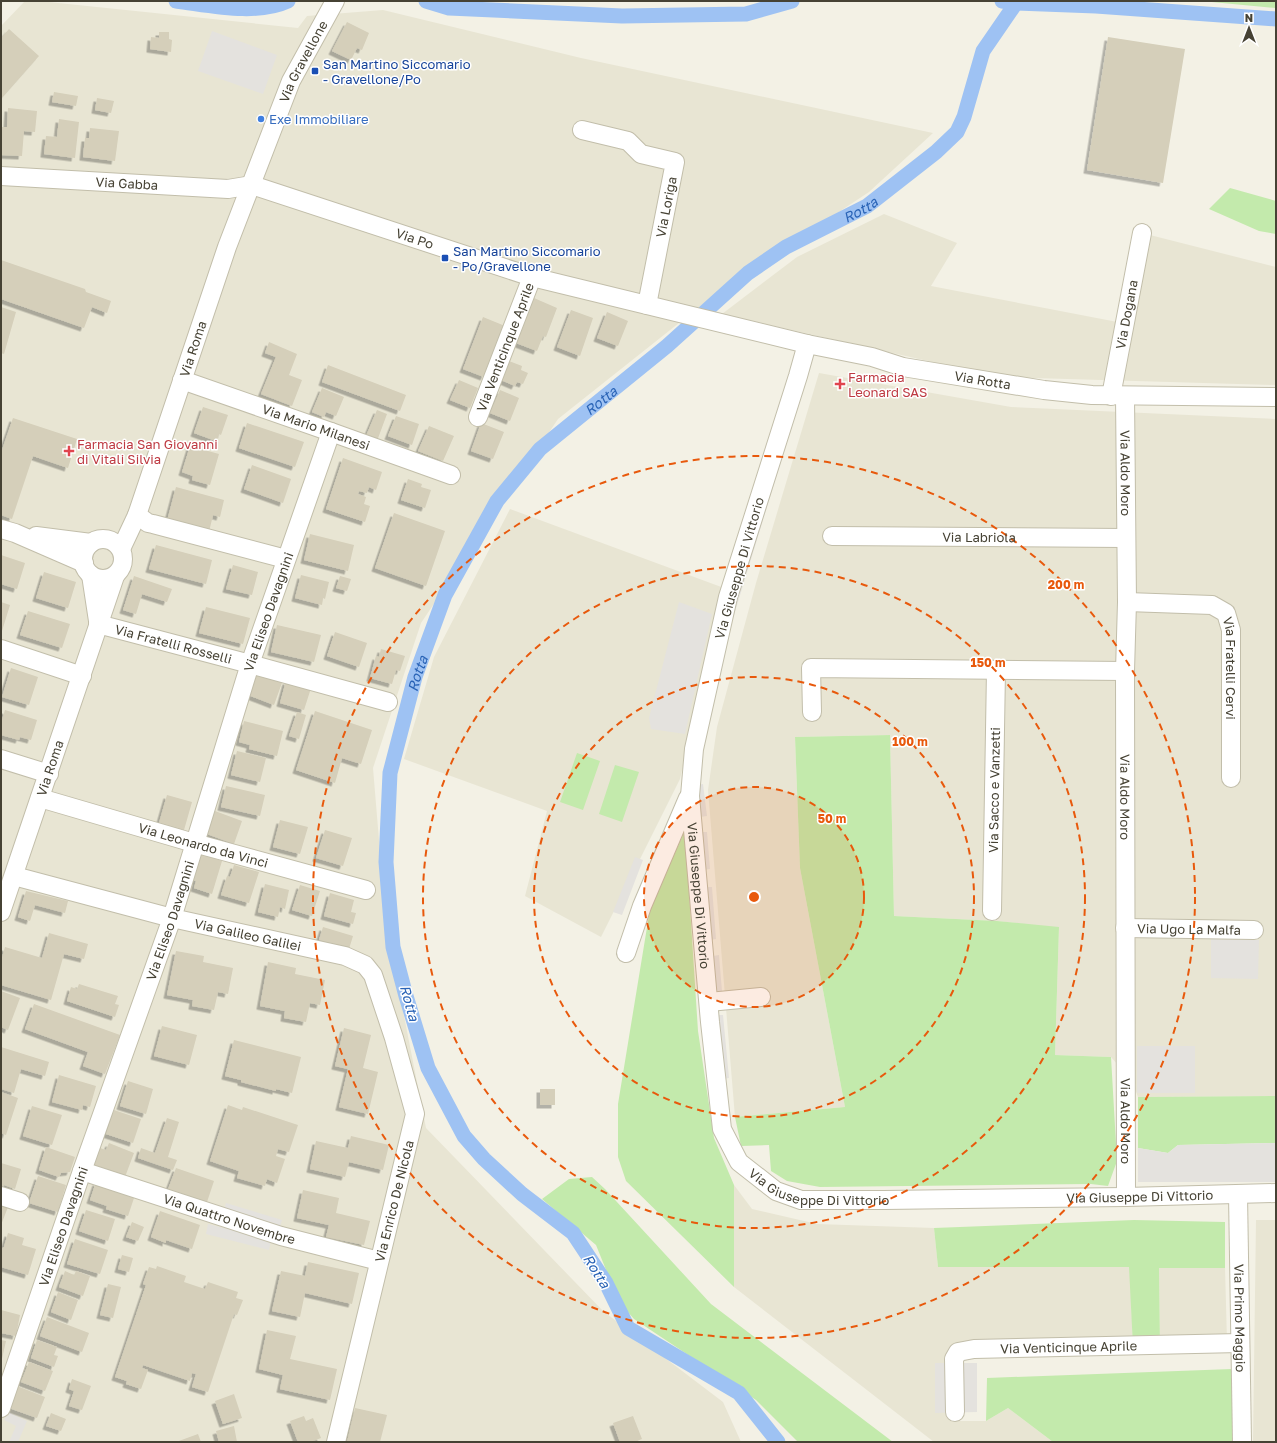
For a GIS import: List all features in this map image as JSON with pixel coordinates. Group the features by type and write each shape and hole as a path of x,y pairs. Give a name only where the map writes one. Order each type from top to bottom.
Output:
{"street":[{"name":"Via Gravellone","path":"252,185 291,81 333,4"},
{"name":"Via Loriga","path":"582,130 628,140 641,154 675,162 647,305"},
{"name":"Via Gabba","path":"1,176 228,189 252,185"},
{"name":"Via Po","path":"252,185 532,276 696,317"},
{"name":"Via Roma","path":"121,549 137,515 227,247 252,185"},
{"name":"Via Dogana","path":"1118,396 1142,233"},
{"name":"Via Venticinque Aprile","path":"478,417 532,276"},
{"name":"Via Rotta","path":"696,317 807,344 872,357 903,367 1044,390 1118,396 1276,397"},
{"name":"Via Giuseppe Di Vittorio","path":"807,344 728,597 694,749 690,796 722,1129 739,1162 776,1191 802,1200 1126,1197 1276,1193"},
{"name":"Via Mario Milanesi","path":"182,380 451,475"},
{"name":"Via Aldo Moro","path":"1118,396 1126,538 1127,602 1125,671 1126,1197"},
{"name":"Via Eliseo Davagnini","path":"1,1408 82,1172 172,918 250,664 331,432"},
{"path":"87,569 85,552 94,542 137,515 148,523 286,559"},
{"path":"8,531 94,542 104,539 111,540 121,549 124,561 119,572 115,576 109,579 96,578 87,569 8,531"},
{"name":"Via Labriola","path":"832,536 1126,538"},
{"name":"Via Roma","path":"87,569 98,624"},
{"name":"Via Roma","path":"2,905 14,876 115,576"},
{"name":"Via Fratelli Cervi","path":"1127,602 1212,605 1226,613 1232,630 1231,778"},
{"name":"Via Fratelli Rosselli","path":"98,624 388,702"},
{"path":"9,651 82,676"},
{"path":"812,712 811,668 1125,671"},
{"name":"Via Sacco e Vanzetti","path":"992,911 996,670"},
{"path":"1,759 49,774"},
{"name":"Via Giuseppe Di Vittorio","path":"626,953 642,906 690,796"},
{"name":"Via Leonardo da Vinci","path":"40,798 194,843 366,890"},
{"name":"Via Galileo Galilei","path":"14,876 172,918 345,956 365,965"},
{"name":"Via Ugo La Malfa","path":"1125,928 1254,930"},
{"name":"Via Enrico De Nicola","path":"336,1442 416,1114 394,1038 373,976 365,965"},
{"path":"709,1002 761,996"},
{"name":"Via Quattro Novembre","path":"82,1172 281,1236 379,1261"},
{"name":"Via Primo Maggio","path":"1238,1194 1242,1442"},
{"path":"1,1196 20,1202"},
{"name":"Via Venticinque Aprile","path":"954,1412 954,1359 958,1352 974,1349 1240,1343"}],"shaded area":[{"path":"25,1 39,1 298,28 307,16 383,10 581,58 933,133 869,192 718,292 558,419 421,623 373,768 386,924 426,1128 603,1311 723,1402 741,1442 1,1442 1,26"},
{"path":"212,31 277,55 263,94 198,71"},
{"path":"884,214 957,243 931,286 1133,325 1146,234 1276,267 1276,385 998,377 722,314 797,257"},
{"path":"819,373 1011,407 1276,419 1276,1096 1138,1097 1132,1081 1111,1057 1055,1055 1059,928 997,921 894,916 890,735 795,737 800,868 845,1107 735,1117 708,790 717,727 756,583"},
{"path":"794,398 800,399 734,615 728,613"},
{"path":"510,509 724,588 680,779 601,937 525,896 547,811 404,759 434,657"},
{"path":"679,602 712,614 685,734 651,729 649,718"},
{"path":"703,784 707,816 700,817 696,785"},
{"path":"700,832 707,832 710,869 703,870"},
{"path":"635,857 643,860 622,915 613,912"},
{"path":"706,887 712,887 716,939 710,940"},
{"path":"1211,939 1259,940 1258,979 1211,978"},
{"path":"719,955 722,991 716,991 713,956"},
{"path":"717,1015 723,1015 729,1078 723,1079"},
{"path":"1137,1046 1195,1046 1195,1093 1137,1093"},
{"path":"1276,1143 1276,1182 1138,1182 1138,1148 1168,1153 1178,1145"},
{"path":"734,1185 752,1209 817,1224 934,1228 938,1267 1130,1267 1133,1347 951,1356 953,1421 986,1421 1008,1408 1053,1442 934,1442 734,1287"},
{"path":"226,1203 282,1220 279,1230 223,1213"},
{"path":"1256,1220 1276,1220 1276,1442 1253,1442"},
{"path":"208,1224 271,1240 269,1250 206,1234"},
{"path":"1159,1268 1225,1268 1227,1341 1160,1345"},
{"path":"935,1363 977,1363 977,1412 935,1413"},
{"path":"8,1412 27,1421 18,1442 9,1442 16,1426 4,1420"}],"green space":[{"path":"1201,1 1276,1 1276,8"},
{"path":"1230,188 1276,201 1276,234 1259,231 1209,209"},
{"path":"890,735 894,916 997,921 1059,927 1055,1055 1111,1057 1117,1161 1108,1186 1091,1184 820,1187 787,1181 771,1171 769,1145 741,1146 735,1117 845,1107 800,868 795,737"},
{"path":"577,753 600,761 583,810 560,802"},
{"path":"615,765 639,772 622,822 599,814"},
{"path":"685,830 698,1031 714,1138 734,1185 734,1287 626,1181 618,1157 618,1104 650,909"},
{"path":"1276,1096 1276,1143 1178,1145 1168,1153 1138,1148 1138,1097"},
{"path":"592,1177 605,1189 711,1304 893,1442 798,1442 756,1400 634,1319 619,1302 596,1245 542,1199 569,1179"},
{"path":"1134,1220 1225,1222 1225,1268 1159,1268 1160,1345 1133,1347 1129,1267 938,1267 934,1228"},
{"path":"1232,1369 1234,1442 1053,1442 1008,1408 986,1421 987,1378"}],"building":[{"path":"347,22 369,33 362,50 357,48 351,60 332,51"},
{"path":"9,29 39,56 1,99 1,38"},
{"path":"159,32 169,32 169,39 172,40 171,52 150,49 151,37 159,38"},
{"path":"1108,37 1185,49 1163,183 1087,170"},
{"path":"54,92 78,96 76,106 52,102"},
{"path":"97,98 114,101 111,113 95,110"},
{"path":"8,108 37,111 35,132 24,131 22,156 1,155 1,127 7,127"},
{"path":"59,119 79,122 75,158 44,154 46,136 57,137"},
{"path":"90,128 119,131 115,161 83,157 85,138 89,138"},
{"path":"1,260 85,289 86,292 111,301 107,313 92,307 84,328 1,299"},
{"path":"534,298 557,308 546,337 543,336 537,351 516,343"},
{"path":"1,307 16,312 4,354 1,353"},
{"path":"571,310 593,318 580,356 557,347"},
{"path":"607,312 628,321 618,346 597,338"},
{"path":"483,317 505,326 484,377 463,369"},
{"path":"269,342 297,354 289,375 302,380 292,406 261,394 276,357 265,353"},
{"path":"509,361 522,366 521,370 528,373 523,384 517,382 515,386 501,380"},
{"path":"328,365 406,395 400,411 322,382"},
{"path":"459,380 478,388 470,408 450,400"},
{"path":"322,388 344,397 336,416 326,412 324,417 312,412"},
{"path":"500,390 519,398 510,421 490,413"},
{"path":"203,407 228,415 221,435 219,434 216,441 194,433"},
{"path":"377,410 387,414 377,441 366,436"},
{"path":"396,416 419,424 412,445 388,436"},
{"path":"13,418 77,439 68,468 33,456 12,519 1,515 1,453"},
{"path":"247,423 304,442 295,467 239,448"},
{"path":"481,423 504,432 493,459 471,451"},
{"path":"429,426 454,436 443,461 418,451"},
{"path":"190,446 219,454 210,485 192,480 193,476 182,472"},
{"path":"343,458 382,472 376,490 369,487 367,493 359,491 358,494 366,497 364,504 370,506 365,522 326,509"},
{"path":"252,465 291,479 283,503 244,489"},
{"path":"408,479 422,484 421,487 431,490 425,508 401,500"},
{"path":"176,487 224,500 220,517 213,515 209,532 167,521"},
{"path":"394,513 445,531 426,586 375,568"},
{"path":"310,534 354,545 348,571 304,560"},
{"path":"156,545 212,560 206,584 149,569"},
{"path":"1,555 25,563 17,589 1,584"},
{"path":"233,565 258,572 252,595 226,589"},
{"path":"44,572 76,582 68,608 36,598"},
{"path":"301,575 329,582 322,605 295,598"},
{"path":"134,576 172,589 167,602 142,594 136,614 123,610"},
{"path":"340,576 351,579 347,591 336,588"},
{"path":"1,602 10,605 2,631 1,631"},
{"path":"206,607 250,618 243,644 199,633"},
{"path":"28,611 70,624 62,648 20,635"},
{"path":"277,625 321,635 314,662 271,652"},
{"path":"335,632 367,643 359,667 327,656"},
{"path":"381,649 405,656 400,671 396,670 392,684 370,678 376,656 379,657"},
{"path":"11,668 38,677 29,705 2,697"},
{"path":"256,673 283,680 274,705 248,695"},
{"path":"286,681 312,685 304,710 280,703"},
{"path":"5,710 37,720 31,740 20,737 19,740 1,735 1,723"},
{"path":"315,711 372,730 361,764 342,758 335,783 296,770"},
{"path":"297,712 306,715 299,739 289,736"},
{"path":"244,721 283,731 277,756 249,749 250,745 239,742"},
{"path":"237,751 266,758 260,782 231,775"},
{"path":"226,786 265,795 260,816 221,807"},
{"path":"167,795 192,802 184,830 159,823"},
{"path":"215,811 242,821 234,844 207,834"},
{"path":"280,820 308,827 300,854 273,847"},
{"path":"325,830 352,838 343,866 316,858"},
{"path":"201,854 222,861 212,894 194,888 196,881 193,880"},
{"path":"234,865 259,872 249,903 221,895 227,876 230,877"},
{"path":"265,884 289,890 285,909 280,907 278,917 258,912"},
{"path":"300,885 320,891 312,916 292,910"},
{"path":"26,891 68,901 65,913 35,905 30,921 18,917"},
{"path":"330,893 354,900 351,912 356,913 353,924 324,916"},
{"path":"323,927 353,936 349,949 319,940"},
{"path":"49,933 88,944 84,959 64,954 51,1000 1,985 1,961 5,947 42,958"},
{"path":"176,951 204,956 203,962 233,968 228,994 218,992 214,1010 192,1006 193,1000 167,995"},
{"path":"268,962 296,968 295,974 325,980 320,1005 310,1003 306,1022 284,1018 285,1011 260,1006"},
{"path":"79,984 118,996 115,1004 119,1005 115,1017 67,1001 71,987 77,989"},
{"path":"1,991 20,998 8,1030 1,1027"},
{"path":"34,1004 120,1035 105,1074 83,1066 88,1052 25,1029"},
{"path":"162,1026 197,1035 189,1065 154,1056"},
{"path":"344,1028 371,1035 363,1068 378,1072 368,1114 339,1107 348,1069 335,1066"},
{"path":"234,1040 301,1057 292,1093 276,1089 276,1091 241,1082 241,1080 225,1076"},
{"path":"1,1047 49,1062 45,1076 21,1069 14,1093 1,1089"},
{"path":"59,1075 96,1086 90,1107 83,1105 82,1110 52,1102"},
{"path":"128,1081 153,1089 146,1114 120,1106"},
{"path":"540,1089 555,1089 555,1105 540,1105"},
{"path":"1,1092 18,1098 6,1135 1,1133"},
{"path":"228,1105 242,1110 243,1107 298,1125 289,1152 278,1149 276,1156 285,1159 277,1183 267,1179 265,1186 237,1178 239,1171 210,1161"},
{"path":"32,1106 62,1115 52,1145 23,1136"},
{"path":"114,1110 141,1119 133,1143 106,1134"},
{"path":"167,1118 179,1122 168,1157 177,1160 173,1170 138,1158 141,1148 155,1153"},
{"path":"351,1136 389,1145 383,1170 349,1162 345,1177 310,1169 316,1141 348,1148"},
{"path":"109,1143 134,1153 125,1177 94,1165 100,1148 106,1150"},
{"path":"46,1147 75,1157 70,1172 61,1173 59,1177 39,1170"},
{"path":"1,1163 21,1169 15,1189 4,1185 2,1191 1,1190"},
{"path":"176,1168 214,1181 206,1205 167,1192"},
{"path":"38,1176 66,1185 58,1212 29,1203"},
{"path":"96,1182 135,1195 128,1216 106,1209 107,1206 90,1200"},
{"path":"303,1190 339,1198 336,1213 370,1221 364,1245 326,1237 329,1225 297,1218"},
{"path":"1,1204 8,1207 1,1225"},
{"path":"86,1210 115,1219 108,1241 79,1231"},
{"path":"160,1211 200,1225 192,1249 166,1240 166,1243 151,1237"},
{"path":"132,1222 144,1227 138,1241 126,1237"},
{"path":"8,1233 24,1238 22,1245 36,1249 28,1275 1,1267 1,1249 4,1247"},
{"path":"75,1239 108,1250 100,1274 67,1264"},
{"path":"122,1255 133,1258 129,1272 118,1269"},
{"path":"308,1262 359,1273 352,1304 305,1293 300,1317 272,1311 281,1271 305,1276"},
{"path":"157,1266 186,1276 184,1282 205,1289 208,1282 238,1292 236,1298 243,1300 237,1315 234,1314 208,1392 192,1387 196,1374 192,1373 190,1381 143,1365 142,1368 148,1370 141,1389 126,1384 127,1381 115,1377 146,1285 143,1284 149,1267 156,1269"},
{"path":"65,1271 74,1275 76,1271 90,1276 83,1296 59,1287"},
{"path":"108,1284 121,1287 113,1318 100,1315"},
{"path":"58,1292 78,1300 71,1320 51,1312"},
{"path":"1,1310 20,1315 16,1336 1,1333"},
{"path":"47,1317 89,1333 82,1352 40,1336"},
{"path":"267,1330 296,1336 290,1359 337,1369 330,1400 280,1389 283,1375 259,1369"},
{"path":"1,1340 6,1341 2,1359 1,1359"},
{"path":"37,1340 57,1347 54,1355 58,1356 54,1367 31,1358"},
{"path":"29,1362 53,1371 45,1391 21,1382"},
{"path":"72,1379 91,1386 82,1410 69,1406 74,1391 69,1389"},
{"path":"17,1386 45,1397 37,1418 9,1408"},
{"path":"234,1394 242,1418 223,1424 215,1401"},
{"path":"355,1408 387,1415 380,1442 347,1442"},
{"path":"51,1413 66,1419 61,1431 46,1426"},
{"path":"304,1416 306,1421 313,1418 321,1438 313,1442 298,1442 290,1421"},
{"path":"633,1416 642,1439 634,1442 620,1442 613,1423"},
{"path":"234,1426 237,1442 219,1442 216,1431"},
{"path":"198,1434 201,1442 176,1442"}],"waterway":[{"path":"176,1 218,7 247,9 262,8 288,1"},
{"path":"426,1 449,8 622,16 746,14 792,1"},
{"path":"1002,1 1276,19"},
{"name":"Rotta","path":"778,1442 739,1393 628,1328 606,1283 573,1233 522,1194 484,1159 464,1136 428,1068 393,947 386,862 390,773 415,677 445,595 497,501 540,449 667,346 748,273 786,247 867,206 936,152 957,132 964,117 983,51 1016,3"}],"place":[{"name":"San Martino Siccomario - Gravellone/Po","path":"315,71"},
{"name":"Exe Immobiliare","path":"261,119"},
{"name":"San Martino Siccomario - Po/Gravellone","path":"445,258"},
{"name":"Farmacia Leonard SAS","path":"840,384"},
{"name":"Farmacia San Giovanni di Vitali Silvia","path":"69,451"}]}
